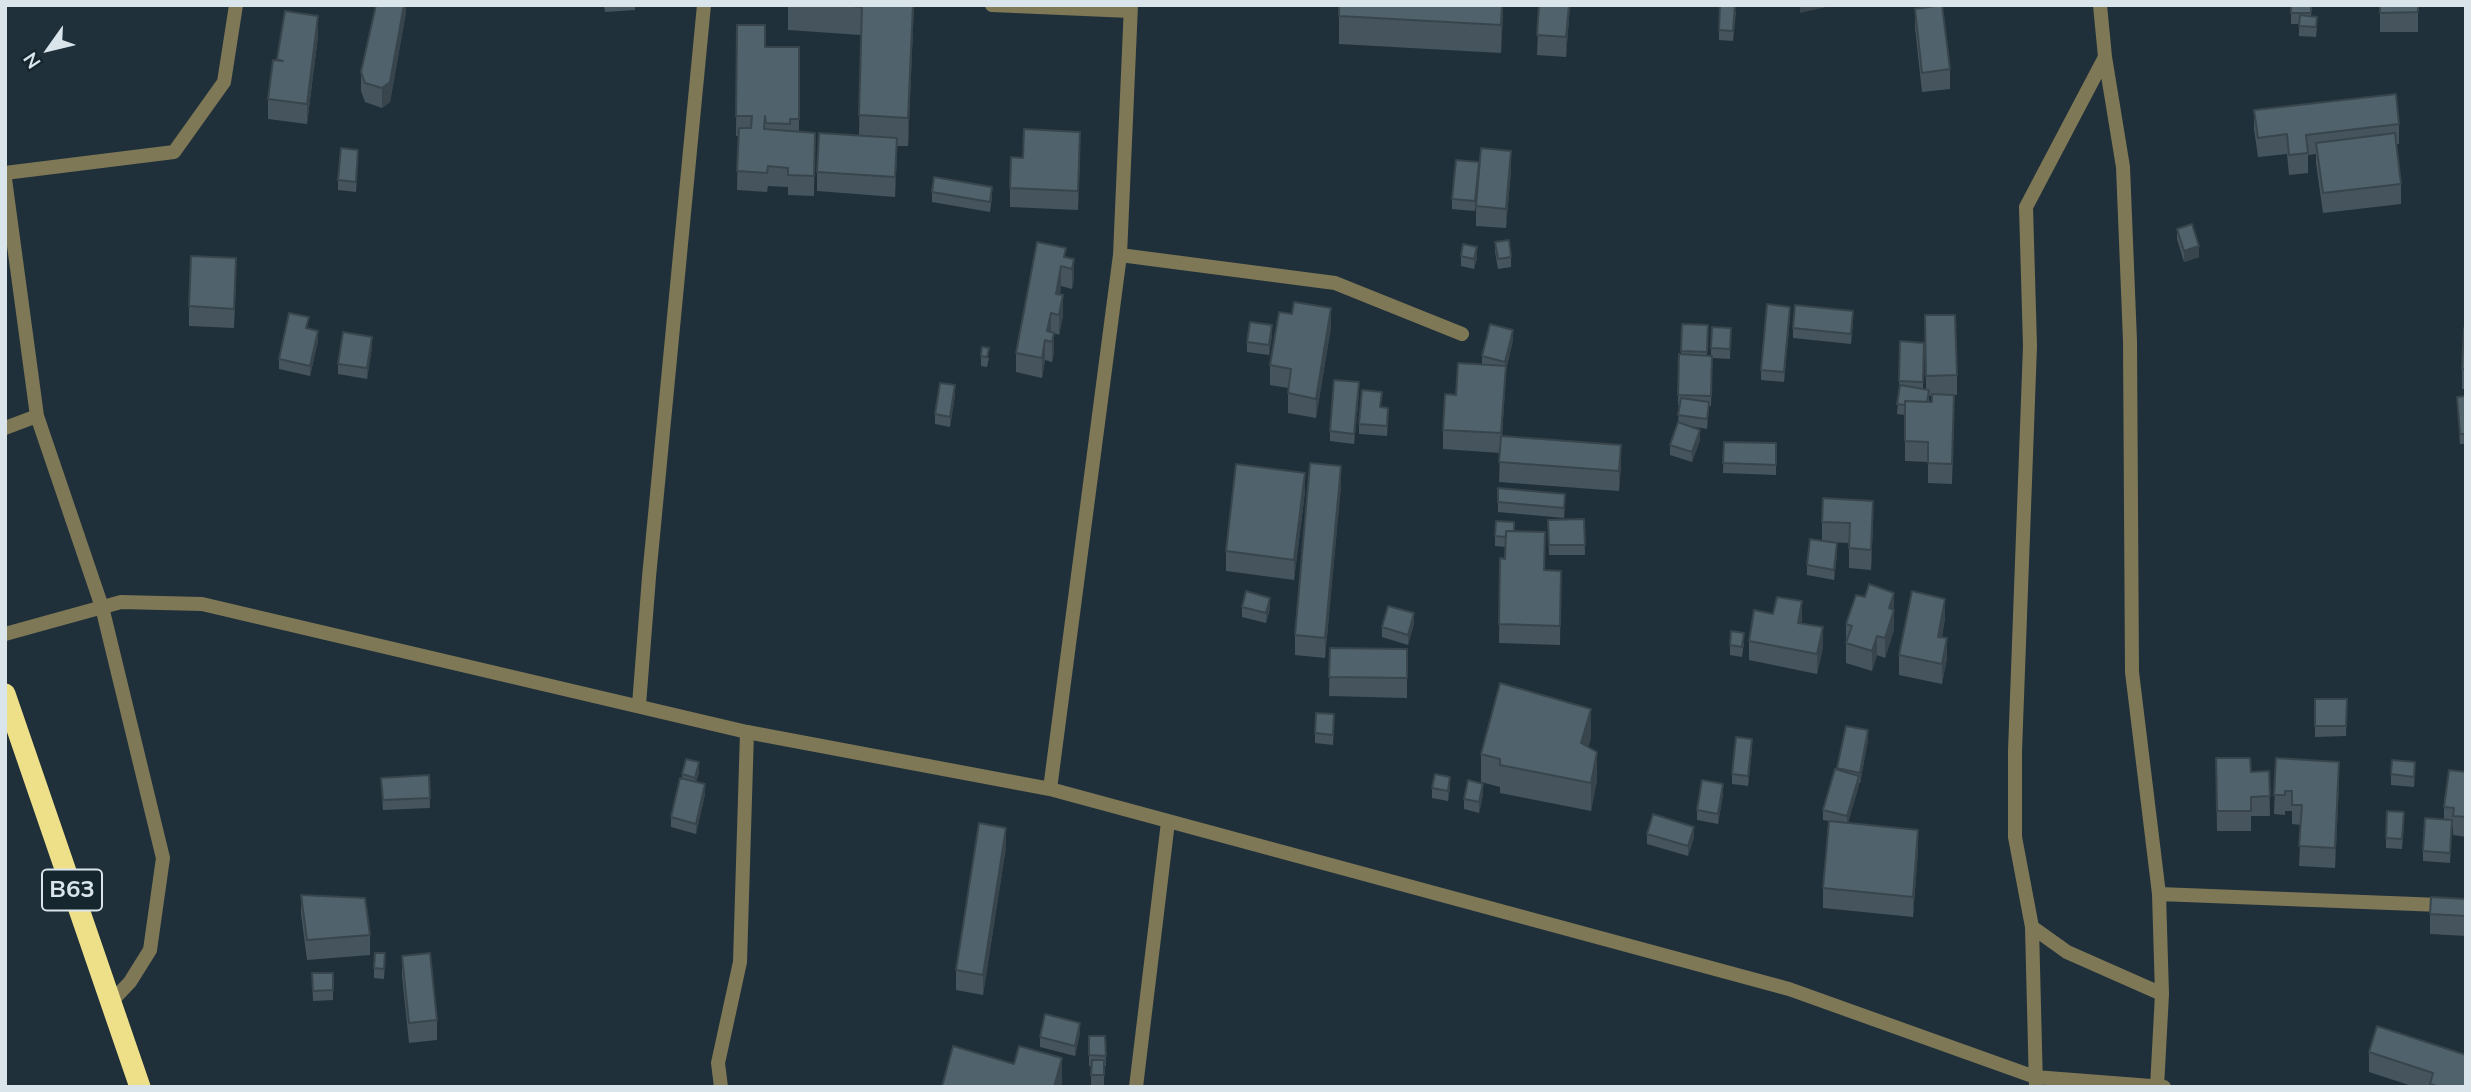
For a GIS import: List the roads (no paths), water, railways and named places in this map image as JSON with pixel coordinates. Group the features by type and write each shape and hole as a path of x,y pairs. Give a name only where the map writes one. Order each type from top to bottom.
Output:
{"highway":[{"name":"B63","path":"5,694 140,1087"}],"street":[{"path":"5,173 174,152 224,82 236,5"},
{"path":"639,705 704,5"},
{"path":"992,5 1130,8 1120,255 1050,789"},
{"path":"5,634 121,602 202,604 747,732 1050,789 1789,989 2036,1082 2160,1086 2159,894 2132,672 2130,341 2123,167 2105,57 2100,5"},
{"path":"2036,1082 2032,927 2015,837 2015,751 2030,346 2026,207 2105,57"},
{"path":"5,179 37,416 102,607 163,858 150,950 130,982 111,1002"},
{"path":"1120,255 1335,283 1462,334"},
{"path":"5,428 37,416"},
{"path":"721,1087 718,1063 740,962 747,732"},
{"path":"1136,1087 1168,822"},
{"path":"2159,894 2466,906"},
{"path":"2032,927 2067,953 2161,994"}]}
